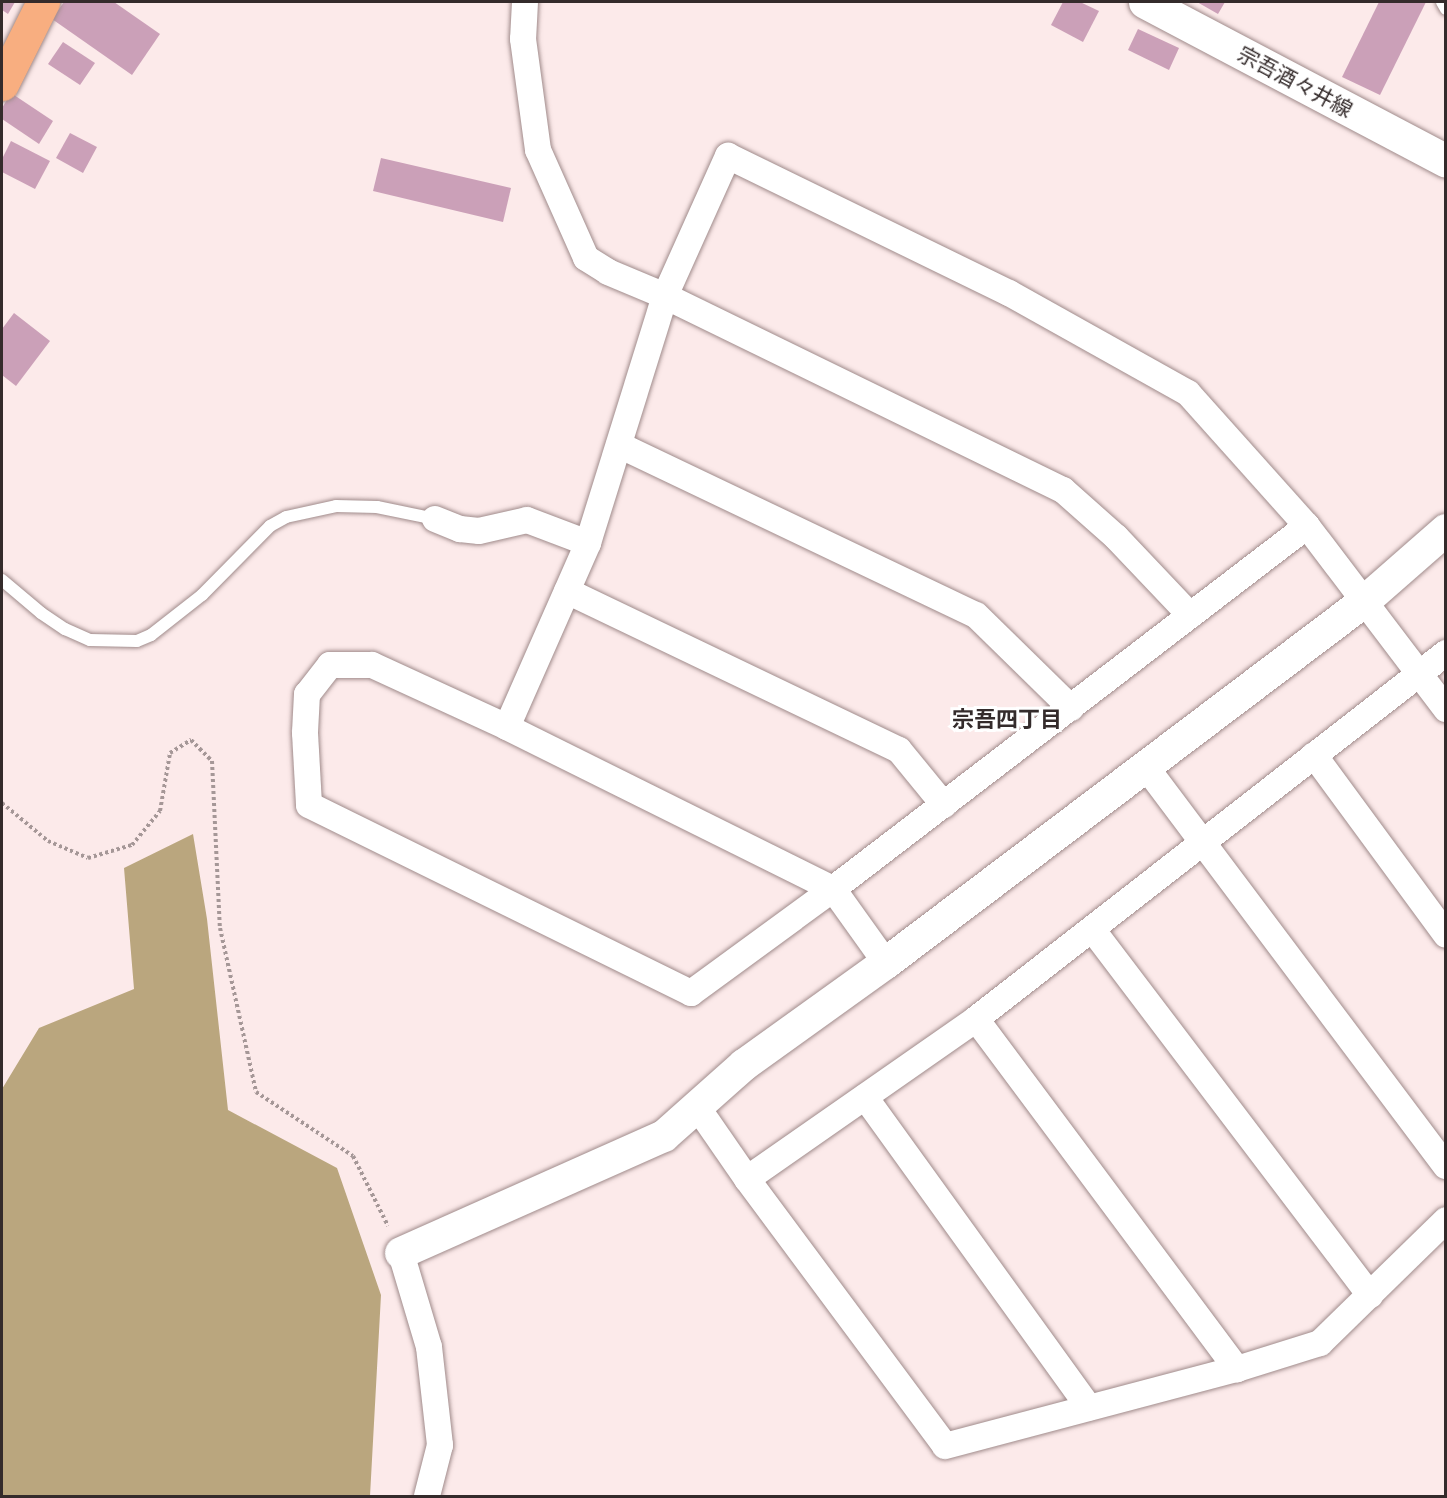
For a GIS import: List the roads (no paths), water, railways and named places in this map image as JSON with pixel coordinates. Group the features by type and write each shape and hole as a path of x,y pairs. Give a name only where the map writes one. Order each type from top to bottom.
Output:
{"highway":[{"path":"2,84 44,2"}],"main road":[{"name":"宗吾酒々井線","path":"1153,3 1446,161"}],"street":[{"path":"525,2 523,39 537,150 586,258 608,272 665,296 1063,490 1116,537 1190,615"},
{"path":"507,727 588,543 665,296 728,156 1009,293 1188,393 1307,526 1446,708"},
{"path":"619,445 976,615 1071,708"},
{"path":"435,519 460,529 478,531 527,520 588,543"},
{"path":"886,963 833,889 507,727 372,665 330,665 307,694 305,733 309,805 691,993 833,889 944,805 1307,526"},
{"path":"427,1497 440,1445 429,1347 401,1252 664,1136 744,1065 886,963 1365,601 1446,530"},
{"path":"567,591 899,750 944,805"},
{"path":"747,1179 976,1019 1446,653"},
{"path":"1314,756 1446,935"},
{"path":"1146,767 1446,1166"},
{"path":"1092,929 1370,1294"},
{"path":"976,1019 1238,1369"},
{"path":"865,1096 1089,1408"},
{"path":"698,1108 747,1179 945,1446 1238,1369 1320,1343 1446,1220"}],"lane":[{"path":"1442,2 1446,9"},
{"path":"2,580 65,629 90,640 136,641 151,635 202,595 270,526 285,517 336,506 377,507 435,519"}],"district":[{"name":"宗吾四丁目","path":"1007,720"}]}
